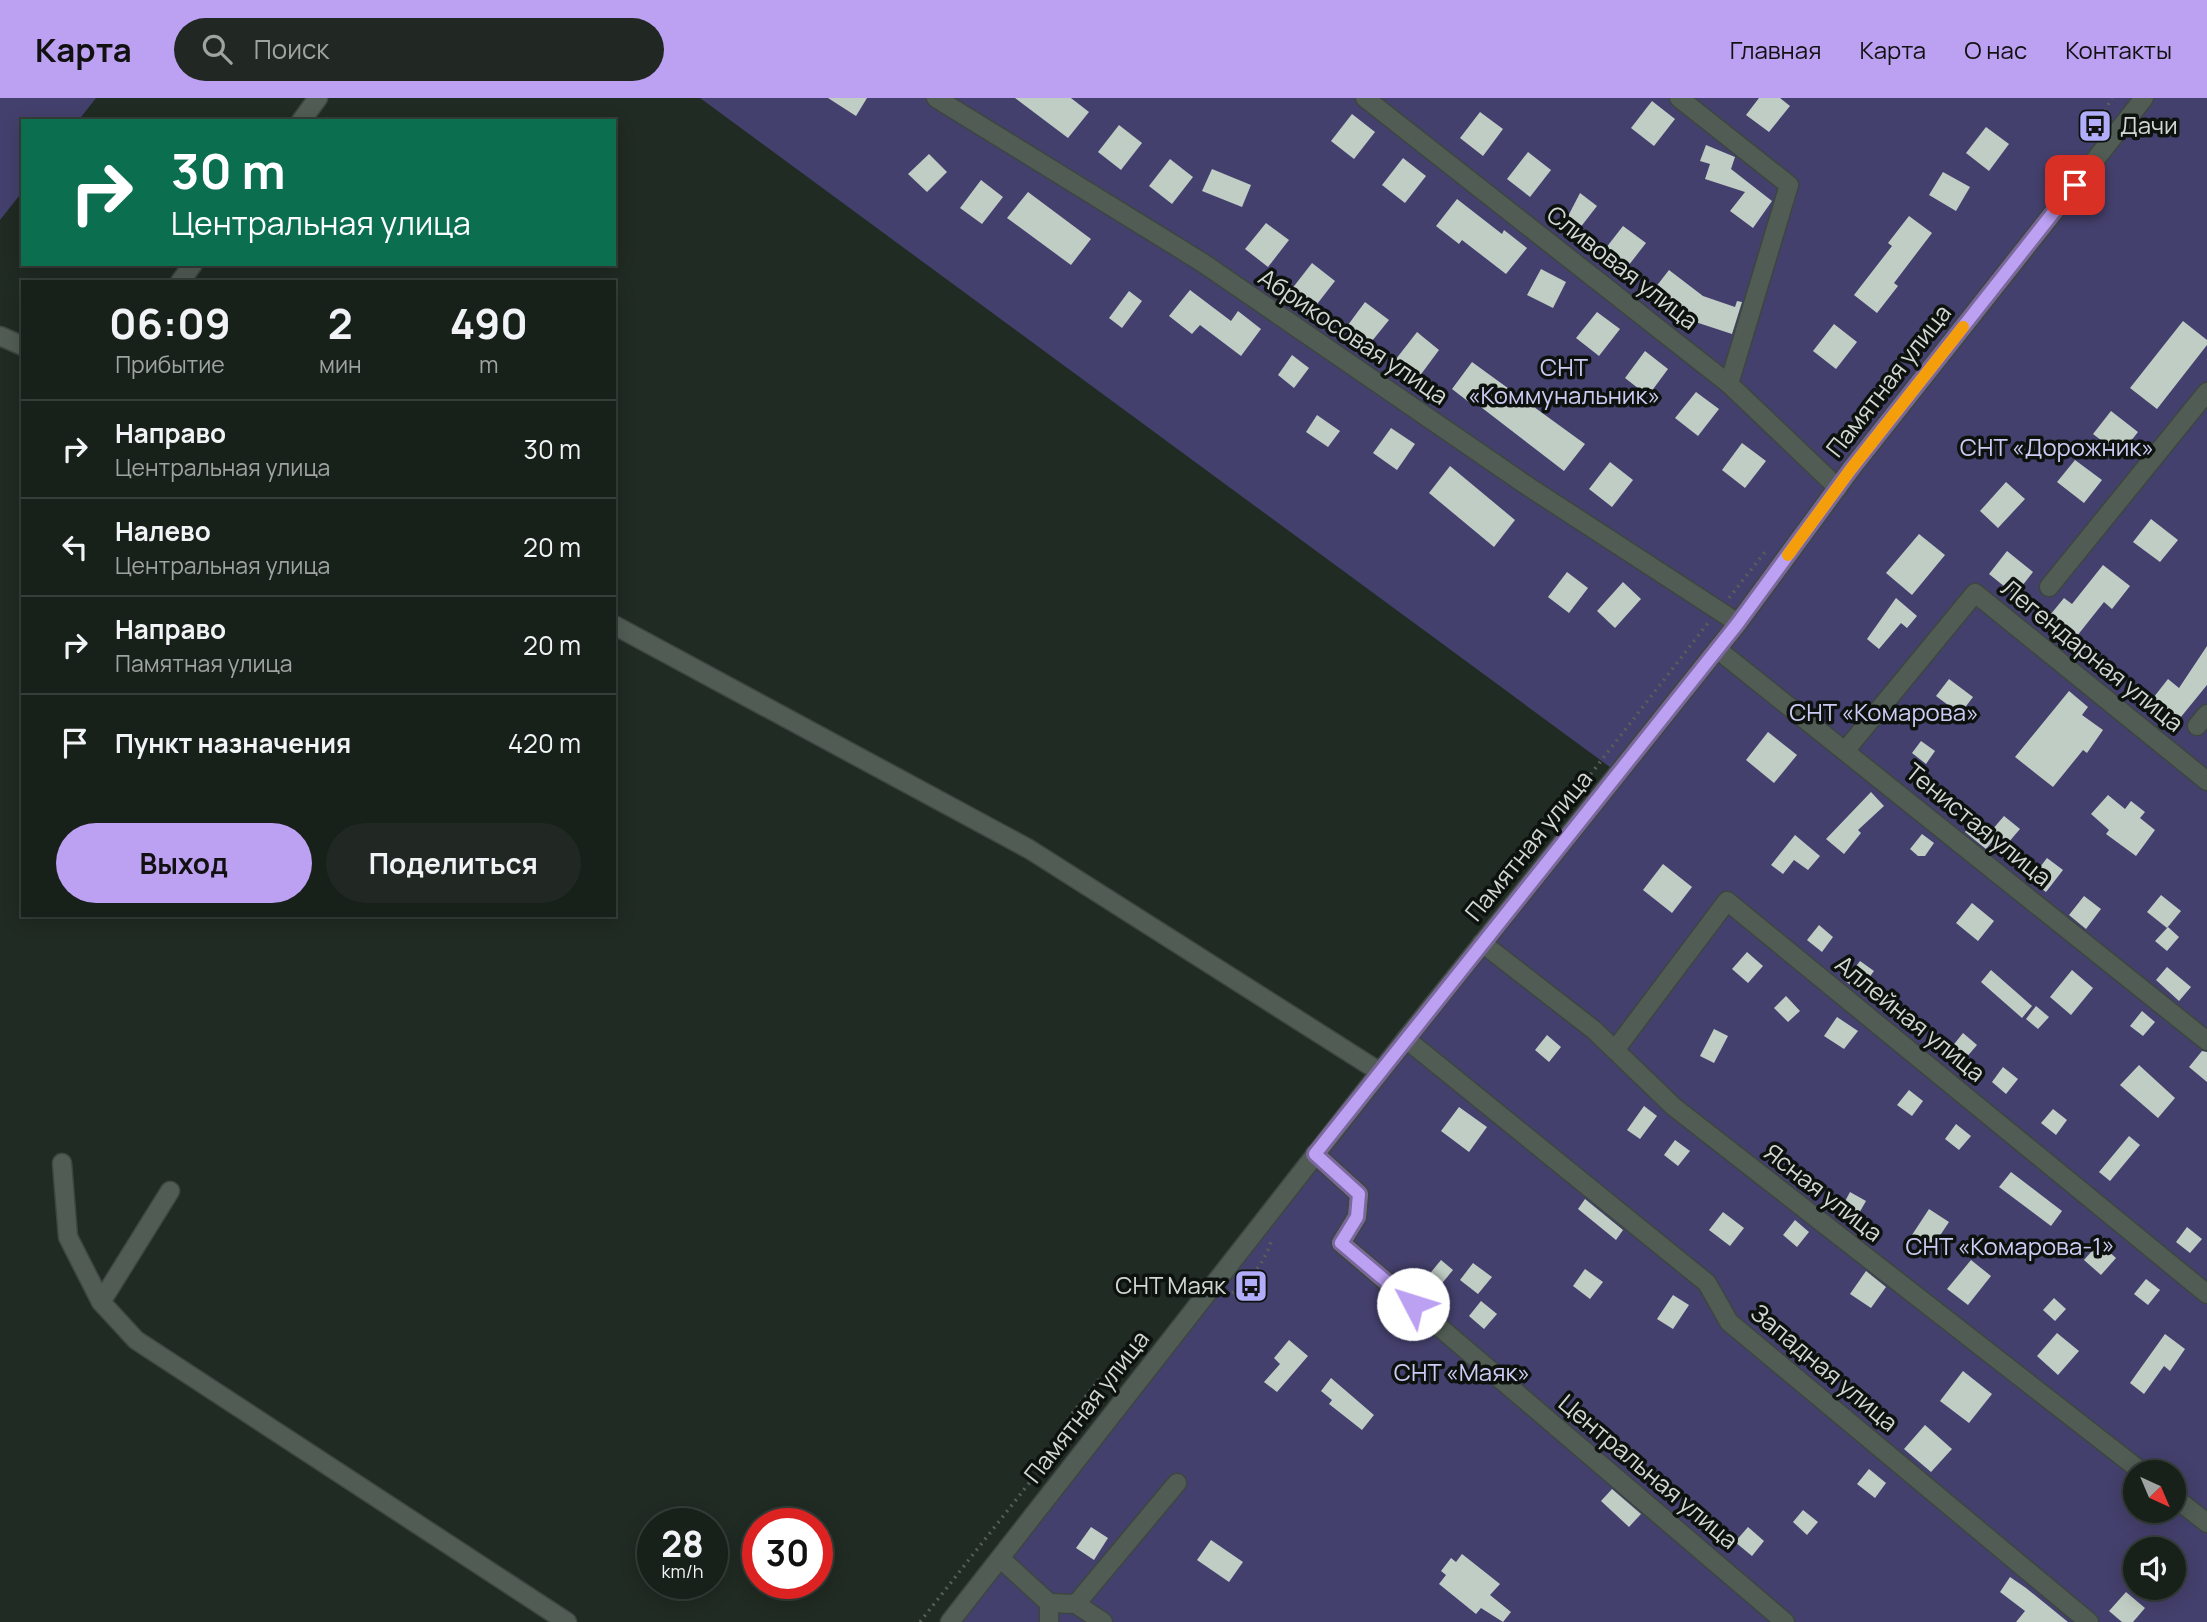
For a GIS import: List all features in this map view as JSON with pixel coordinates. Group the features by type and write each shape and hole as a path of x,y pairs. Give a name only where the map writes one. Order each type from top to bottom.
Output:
{"street":[{"path":"302,119 318,98"},
{"name":"Абрикосовая улица","path":"936,98 1203,263 1529,487 1738,623"},
{"name":"Сливовая улица","path":"1365,98 1729,384 1838,488"},
{"path":"1679,98 1789,185 1729,384"},
{"name":"Памятная улица","path":"950,1622 1315,1154 1738,623 1838,488 2144,98"},
{"path":"0,336 21,345"},
{"path":"2049,587 2207,392"},
{"name":"Легендарная улица","path":"1845,751 1975,593 2207,781"},
{"path":"616,626 1029,849 1380,1072"},
{"name":"Тенистая улица","path":"1717,649 2207,1041"},
{"name":"Аллейная улица","path":"1615,1050 1727,901 2207,1294"},
{"name":"Ясная улица","path":"1482,943 1594,1030 1674,1107 2127,1460"},
{"name":"Западная улица","path":"1406,1039 1707,1283 1729,1322 2090,1622"},
{"name":"Центральная улица","path":"1315,1154 1359,1194 1357,1217 1341,1243 1785,1622"},
{"path":"62,1163 68,1237 101,1302 136,1340 567,1622"},
{"path":"101,1302 170,1191"},
{"path":"1076,1604 1177,1483"},
{"path":"2186,1506 2207,1523"},
{"path":"1001,1559 1048,1603 1076,1604 1103,1622"},
{"path":"1048,1603 1049,1622"}],"path":[{"path":"2092,132 2112,98"},
{"path":"1728,599 1770,546"},
{"path":"1565,808 1711,619"},
{"path":"920,1622 1052,1454 1070,1416 1106,1371 1144,1342"}],"green space":[{"path":"0,98 96,98 80,119 21,119 21,194 0,220"},
{"path":"700,98 2207,98 2207,1622 950,1622 1618,773"}],"building":[{"path":"828,98 867,98 856,116"},
{"path":"1015,98 1071,98 1089,112 1068,138"},
{"path":"1759,98 1780,98 1790,106 1769,132 1746,115"},
{"path":"1652,101 1675,119 1654,146 1631,128"},
{"path":"1480,112 1503,129 1483,156 1460,138"},
{"path":"1352,114 1375,132 1354,159 1331,141"},
{"path":"1119,125 1142,143 1121,170 1098,152"},
{"path":"1986,127 2009,144 1989,171 1966,153"},
{"path":"1706,145 1735,157 1731,169 1772,201 1753,228 1730,211 1745,192 1705,179 1710,164 1700,161"},
{"path":"1528,152 1551,170 1530,197 1507,179"},
{"path":"929,154 947,172 927,192 908,174"},
{"path":"1403,158 1426,176 1405,203 1382,185"},
{"path":"1170,159 1193,177 1172,204 1149,186"},
{"path":"1212,169 1251,185 1242,207 1202,191"},
{"path":"1943,172 1970,187 1956,211 1929,195"},
{"path":"981,180 1003,197 982,224 960,208"},
{"path":"1028,192 1091,239 1071,265 1007,218"},
{"path":"1580,193 1597,206 1576,233 1564,224"},
{"path":"1457,199 1502,234 1504,230 1527,248 1506,274 1462,240 1459,244 1436,226"},
{"path":"1909,216 1932,233 1894,283 1898,286 1877,313 1854,295 1892,246 1888,243"},
{"path":"1266,223 1289,240 1268,267 1245,249"},
{"path":"1623,226 1646,243 1625,270 1602,253"},
{"path":"1312,263 1335,281 1314,308 1291,290"},
{"path":"1541,269 1566,282 1553,308 1527,295"},
{"path":"1669,270 1703,296 1735,307 1737,301 1742,302 1732,334 1671,314 1648,297"},
{"path":"1190,290 1231,321 1238,311 1261,329 1241,356 1200,325 1192,334 1169,316"},
{"path":"1129,291 1142,301 1122,328 1109,318"},
{"path":"1365,302 1389,320 1368,346 1345,329"},
{"path":"1597,312 1620,329 1599,356 1576,338"},
{"path":"2183,321 2207,340 2207,345 2157,409 2130,388"},
{"path":"1834,324 1857,342 1836,369 1813,351"},
{"path":"1417,332 1439,350 1419,377 1396,359"},
{"path":"1645,351 1668,369 1648,396 1625,378"},
{"path":"1292,355 1309,368 1294,388 1278,375"},
{"path":"1472,362 1585,444 1564,471 1477,404 1474,406 1452,389"},
{"path":"1696,392 1719,409 1698,436 1675,418"},
{"path":"2111,411 2138,432 2120,455 2093,434"},
{"path":"1317,415 1340,431 1328,447 1306,432"},
{"path":"1391,428 1415,444 1397,470 1373,453"},
{"path":"1742,443 1766,461 1745,488 1722,470"},
{"path":"2075,460 2102,480 2084,503 2057,482"},
{"path":"1610,462 1633,480 1612,507 1589,489"},
{"path":"1450,466 1515,520 1494,547 1429,493"},
{"path":"2006,482 2025,499 1998,528 1980,511"},
{"path":"2151,519 2178,540 2160,562 2133,542"},
{"path":"1919,534 1945,555 1912,595 1886,573"},
{"path":"2007,551 2033,572 2015,595 1989,574"},
{"path":"2103,565 2130,586 2112,609 2104,602 2073,641 2046,620 2064,598 2072,604"},
{"path":"1567,572 1588,588 1569,613 1548,597"},
{"path":"1623,582 1641,599 1615,628 1597,611"},
{"path":"1896,598 1917,616 1907,628 1901,623 1879,649 1867,639"},
{"path":"2207,646 2207,685 2176,723 2150,702 2168,679 2179,688"},
{"path":"1949,679 1973,697 1960,714 1936,696"},
{"path":"2069,691 2088,707 2082,715 2103,730 2087,753 2083,750 2053,787 2015,757"},
{"path":"1768,732 1797,755 1774,783 1746,760"},
{"path":"1921,741 1935,751 1926,764 1912,753"},
{"path":"1871,792 1884,806 1858,830 1861,833 1844,854 1826,839"},
{"path":"2108,795 2125,809 2131,801 2145,812 2140,818 2155,830 2136,856 2106,834 2109,830 2091,814"},
{"path":"2004,816 2020,829 2008,843 1992,830"},
{"path":"1974,820 1996,837 1986,849 1965,832"},
{"path":"1922,834 1934,843 1925,856 1918,856 1910,849"},
{"path":"1795,835 1820,856 1808,870 1794,860 1783,874 1771,865"},
{"path":"2047,858 2063,870 2046,892 2030,880"},
{"path":"1663,864 1692,887 1672,913 1643,890"},
{"path":"2161,895 2181,911 2167,928 2147,912"},
{"path":"2084,896 2101,909 2086,929 2069,915"},
{"path":"1972,903 1994,921 1978,941 1956,923"},
{"path":"1819,925 1833,937 1822,952 1807,940"},
{"path":"2168,927 2179,937 2167,951 2155,941"},
{"path":"1747,952 1763,966 1748,983 1732,969"},
{"path":"1860,961 1874,971 1859,991 1845,981"},
{"path":"2167,967 2191,987 2179,1001 2156,980"},
{"path":"1991,970 2032,1006 2022,1018 1981,982"},
{"path":"2072,970 2093,988 2071,1015 2050,997"},
{"path":"1786,996 1800,1011 1788,1022 1774,1008"},
{"path":"2036,1006 2049,1017 2038,1029 2026,1019"},
{"path":"2142,1011 2155,1022 2143,1036 2130,1026"},
{"path":"1837,1017 1858,1031 1844,1049 1824,1036"},
{"path":"1714,1029 1728,1036 1714,1063 1700,1056"},
{"path":"1963,1033 1977,1045 1965,1059 1951,1048"},
{"path":"1547,1035 1561,1047 1549,1062 1535,1050"},
{"path":"2202,1051 2207,1052 2207,1082 2189,1067"},
{"path":"2139,1065 2175,1098 2158,1118 2120,1085"},
{"path":"2003,1067 2018,1079 2006,1094 1992,1082"},
{"path":"1909,1090 1923,1101 1912,1116 1897,1105"},
{"path":"1644,1106 1657,1116 1640,1139 1627,1130"},
{"path":"1459,1107 1487,1127 1469,1152 1441,1131"},
{"path":"2053,1109 2067,1120 2056,1135 2041,1123"},
{"path":"1956,1124 1971,1136 1959,1150 1945,1139"},
{"path":"2129,1136 2140,1145 2110,1181 2099,1172"},
{"path":"1675,1140 1690,1151 1678,1166 1664,1155"},
{"path":"2011,1172 2062,1211 2051,1226 1999,1187"},
{"path":"1850,1192 1866,1201 1858,1215 1842,1207"},
{"path":"1585,1199 1623,1230 1616,1240 1578,1209"},
{"path":"1929,1209 1949,1222 1929,1252 1910,1238"},
{"path":"1723,1212 1744,1228 1730,1246 1709,1230"},
{"path":"1795,1220 1809,1232 1797,1247 1783,1235"},
{"path":"2187,1227 2202,1239 2190,1253 2176,1242"},
{"path":"2099,1243 2116,1258 2101,1275 2084,1260"},
{"path":"1441,1260 1453,1270 1439,1287 1427,1277"},
{"path":"1971,1260 1991,1276 1968,1305 1947,1289"},
{"path":"1473,1263 1492,1277 1478,1294 1460,1280"},
{"path":"1585,1269 1603,1282 1590,1299 1573,1286"},
{"path":"1866,1271 1886,1287 1871,1308 1850,1294"},
{"path":"2146,1279 2160,1290 2148,1305 2134,1294"},
{"path":"1673,1295 1689,1305 1673,1329 1657,1319"},
{"path":"2054,1298 2066,1309 2055,1321 2043,1310"},
{"path":"1481,1301 1497,1314 1484,1329 1469,1316"},
{"path":"2057,1333 2079,1351 2058,1375 2037,1356"},
{"path":"2165,1334 2185,1349 2170,1371 2164,1366 2144,1394 2130,1383"},
{"path":"1289,1340 1308,1356 1277,1392 1264,1382 1280,1364 1274,1358"},
{"path":"1963,1371 1992,1394 1969,1423 1940,1401"},
{"path":"1331,1378 1374,1415 1362,1430 1329,1404 1332,1400 1321,1391"},
{"path":"1925,1425 1952,1449 1931,1472 1904,1449"},
{"path":"1869,1469 1886,1483 1875,1498 1857,1484"},
{"path":"1612,1489 1641,1514 1629,1527 1601,1501"},
{"path":"1803,1510 1818,1522 1807,1535 1793,1522"},
{"path":"1091,1527 1108,1538 1094,1560 1076,1548"},
{"path":"1748,1527 1764,1541 1752,1556 1735,1542"},
{"path":"1211,1540 1243,1562 1229,1582 1197,1560"},
{"path":"1462,1554 1500,1584 1490,1595 1511,1612 1503,1622 1481,1608 1476,1614 1439,1584 1446,1575 1441,1571 1451,1558 1456,1562"},
{"path":"2010,1577 2068,1622 2016,1622 2025,1611 2000,1592"},
{"path":"2123,1595 2123,1600 2136,1600 2145,1608 2133,1622 2122,1622 2109,1611"}],"slow traffic":[{"path":"1788,555 1851,469 1963,327"}],"place":[{"name":"Дачи","path":"2095,126"},
{"name":"СНТ Маяк","path":"1251,1286"}],"route":[{"path":"1413,1304 1341,1243 1357,1217 1359,1194 1315,1154 1738,623 1851,469 2075,185"}],"park label":[{"name":"СНТ «Коммунальник»","path":"1564,382"},
{"name":"СНТ «Дорожник»","path":"2057,448"},
{"name":"СНТ «Комарова»","path":"1884,713"},
{"name":"СНТ «Комарова-1»","path":"2010,1247"},
{"name":"СНТ «Маяк»","path":"1462,1373"}]}
